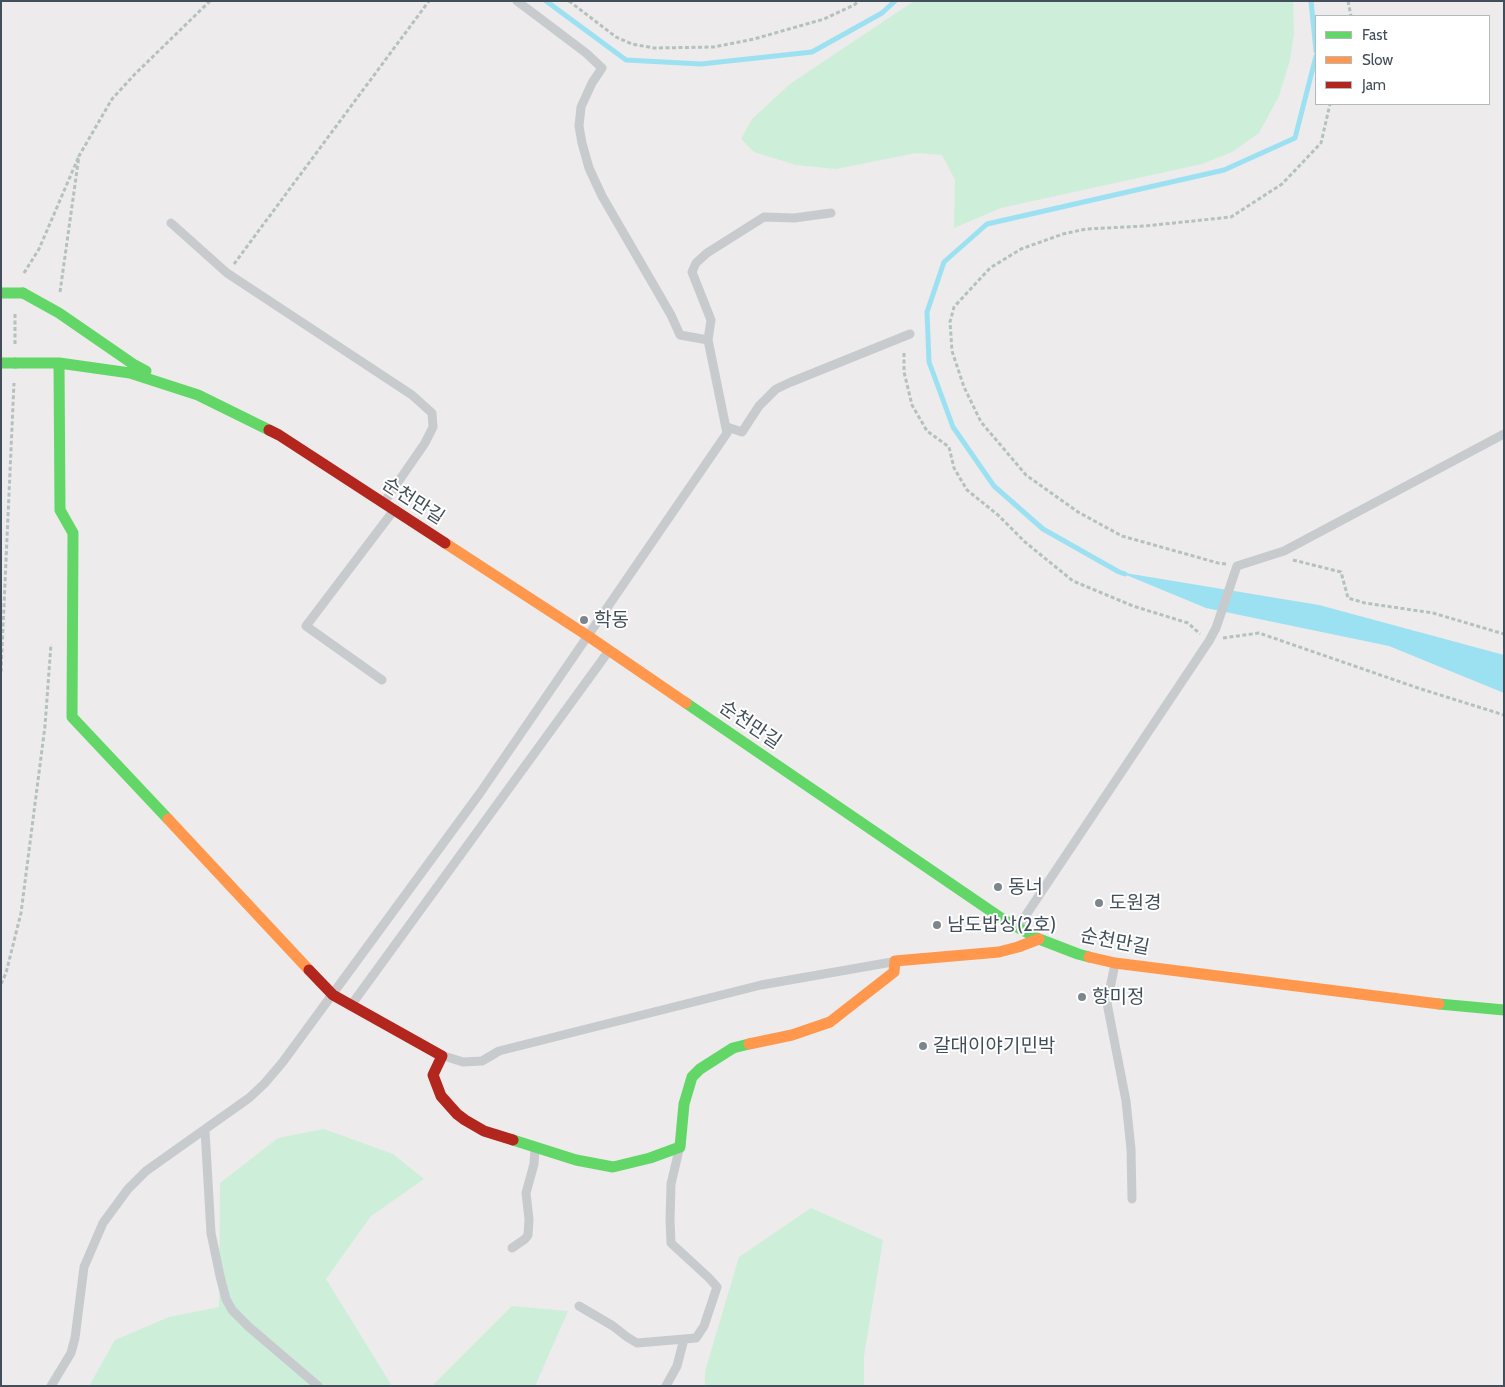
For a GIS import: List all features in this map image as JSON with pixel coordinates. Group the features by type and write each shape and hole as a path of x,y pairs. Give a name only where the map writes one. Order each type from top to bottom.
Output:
{"street":[{"path":"1,293 22,293 59,313 132,364 198,395"},
{"name":"순천만길","path":"1,363 59,363 130,373 198,395 279,435 588,636 1017,928 1039,939 1078,954 1115,963 1443,1005 1504,1010"},
{"path":"59,363 60,510 73,533 72,717 333,995 442,1056 433,1075 441,1096 465,1120 484,1131 576,1160 613,1166 650,1158 680,1147 684,1104 692,1077 700,1069 733,1048 792,1035 830,1022 894,972 895,961 999,952 1039,939"}],"lane":[{"path":"517,1 586,53 602,68 592,83 581,107 580,126 582,143 589,168 602,196 680,335 708,340"},
{"path":"51,1386 71,1353 75,1338 84,1267 103,1223 128,1189 146,1171 249,1098 282,1063 480,793 727,433 708,340 711,320 692,272 696,263 707,253 764,217 794,218 831,213"},
{"path":"170,223 227,273 412,395 432,413 433,428 425,443 383,503"},
{"path":"726,427 742,432 759,406 776,389 910,334"},
{"path":"1017,928 1209,641 1216,628 1237,566 1284,552 1504,434"},
{"path":"382,680 306,626 394,510"},
{"path":"351,1005 609,650"},
{"path":"442,1056 463,1062 482,1061 499,1051 761,985 895,961"},
{"path":"1115,963 1107,1004 1126,1102 1131,1149 1132,1199"},
{"path":"204,1130 211,1233 226,1299 232,1310 249,1327 318,1386"},
{"path":"512,1248 528,1235 529,1219 526,1194 534,1164 535,1147"},
{"path":"579,1306 638,1343 696,1338 704,1326 717,1287 671,1243 671,1184 680,1147"},
{"path":"666,1386 677,1366 684,1339"}],"path":[{"path":"20,280 39,249 79,156 112,99 210,1"},
{"path":"227,273 428,1"},
{"path":"569,1 616,37 632,44 654,48 714,47 754,39 824,19 859,1"},
{"path":"1348,1 1351,15"},
{"path":"1237,566 1218,563 1122,536 1078,512 1026,475 981,422 964,387 952,352 950,322 954,307 990,268 1022,249 1063,234 1086,229 1146,226 1231,216 1282,184 1321,143 1330,105"},
{"path":"59,313 59,296 79,156"},
{"path":"14,348 15,309"},
{"path":"904,353 904,372 912,405 927,431 949,447 954,468 967,490 1072,581 1134,606 1188,623 1209,641 1259,633 1504,715"},
{"path":"1,672 14,377"},
{"path":"1284,552 1294,561 1341,572 1348,598 1365,603 1433,613 1504,634"},
{"path":"1,984 6,973 21,913 45,726 51,639"}],"green space":[{"path":"914,1 1293,1 1294,33 1290,60 1279,96 1259,133 1232,152 1202,164 1001,208 954,228 955,180 942,155 916,153 836,169 796,165 754,152 741,139 752,119 790,84"},
{"path":"324,1129 393,1154 424,1179 371,1216 326,1279 392,1386 89,1386 115,1340 169,1317 219,1307 220,1183 278,1138"},
{"path":"811,1208 883,1240 864,1356 864,1386 705,1386 705,1371 739,1257"},
{"path":"512,1306 568,1311 535,1386 432,1386"}],"water":[{"path":"1119,572 1319,605 1504,655 1504,693 1389,646 1206,608"}],"waterway":[{"path":"546,1 626,60 701,64 812,52 882,13 895,1"},
{"path":"1311,1 1315,41"},
{"path":"1125,574 1043,529 994,486 953,427 929,362 927,312 944,262 987,224 1224,170 1295,138 1315,60"}],"traffic: fast":[{"path":"1,293 23,293"},
{"path":"23,293 59,313 146,371"},
{"path":"1,363 15,363"},
{"path":"15,363 59,363 130,373 198,395 269,430"},
{"path":"59,363 60,510 73,533 72,717 168,819"},
{"path":"686,703 1004,920 1039,939 1089,957"},
{"path":"1439,1004 1504,1010"},
{"path":"513,1140 576,1160 613,1167 650,1158 680,1147 684,1104 692,1077 700,1069 733,1048 749,1044"}],"traffic: slow":[{"path":"445,543 588,636 686,703"},
{"path":"168,819 309,970"},
{"path":"749,1044 792,1035 830,1022 894,972 895,961 999,952 1039,939"},
{"path":"1089,957 1115,963 1439,1004"}],"traffic: jam":[{"path":"269,430 445,543"},
{"path":"309,970 333,995 442,1056 433,1075 441,1096 465,1120 484,1131 513,1140"}],"place":[{"name":"학동","path":"584,620"},
{"name":"동너","path":"998,887"},
{"name":"도원경","path":"1099,903"},
{"name":"남도밥상(2호)","path":"937,925"},
{"name":"향미정","path":"1082,997"},
{"name":"갈대이야기민박","path":"923,1046"}]}
